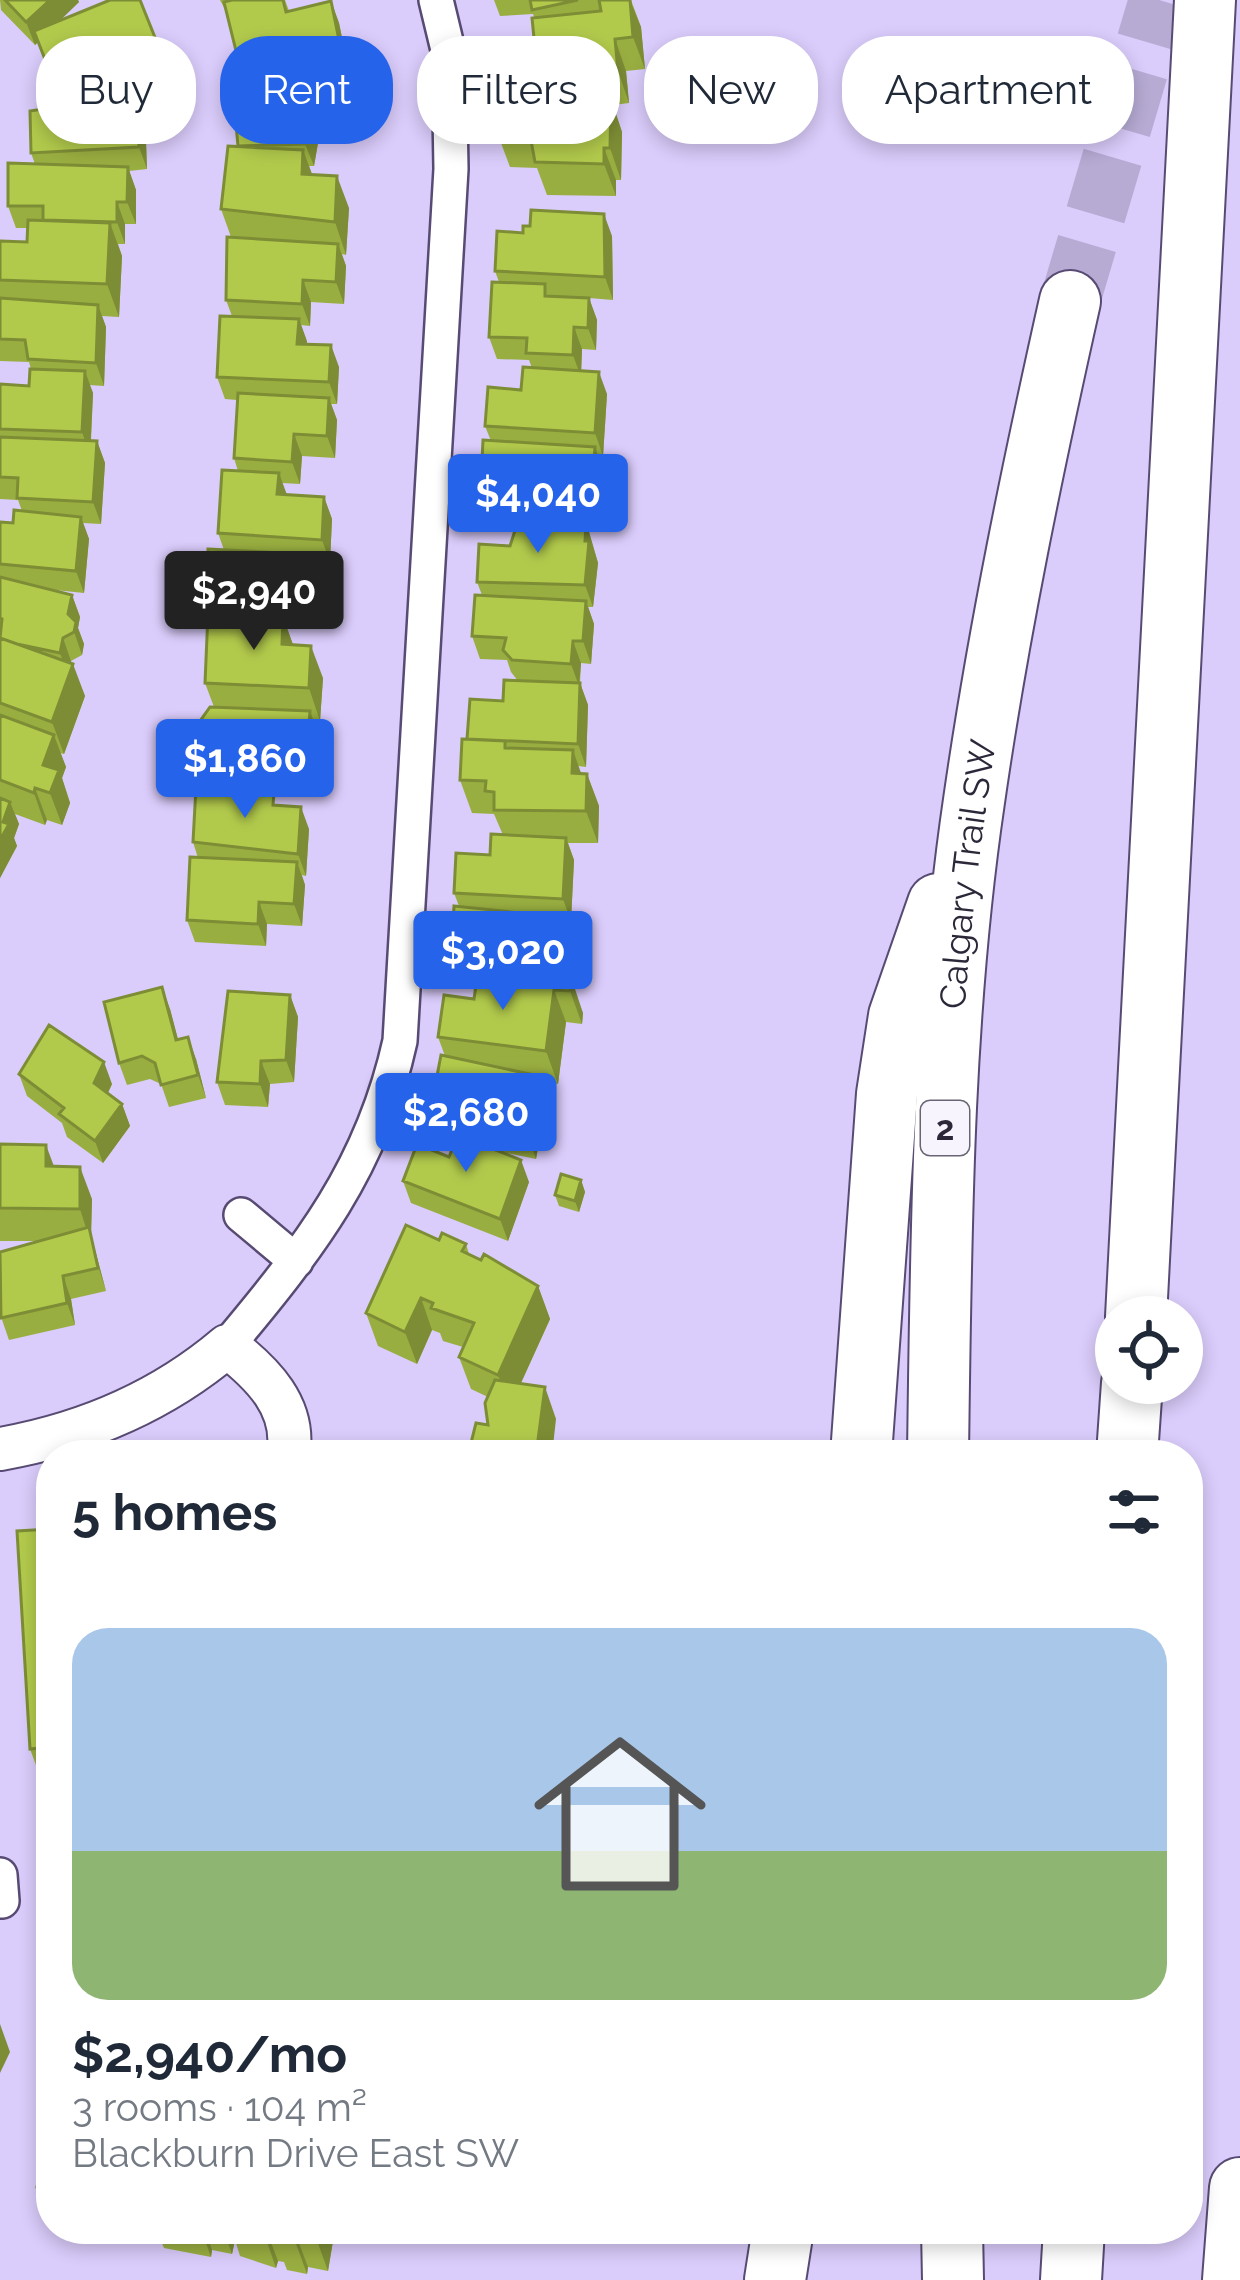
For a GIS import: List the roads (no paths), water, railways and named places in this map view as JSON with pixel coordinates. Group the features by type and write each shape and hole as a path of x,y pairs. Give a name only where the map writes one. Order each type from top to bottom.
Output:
{"highway":[{"path":"1137,1296 1204,0"},
{"name":"Calgary Trail SW","path":"938,1440 943,1164 954,985 974,802 1070,301"},
{"path":"862,1440 887,1094 899,1016 974,802"},
{"path":"1127,1440 1130,1404"},
{"path":"1233,2280 1240,2188"},
{"path":"775,2280 781,2244"},
{"path":"952,2244 953,2280"},
{"path":"1071,2280 1073,2244"}],"street":[{"path":"104,1440 227,1346 296,1261 362,1161 400,1041 451,170 449,54 436,0"},
{"path":"241,1215 296,1261"},
{"path":"227,1346 260,1372 284,1409 287,1440"},
{"path":"0,1449 36,1446"}],"tunnel":[{"path":"1070,301 1159,0"}]}
